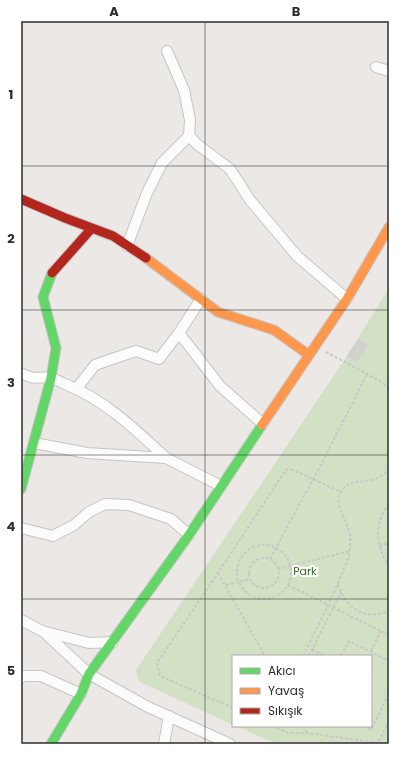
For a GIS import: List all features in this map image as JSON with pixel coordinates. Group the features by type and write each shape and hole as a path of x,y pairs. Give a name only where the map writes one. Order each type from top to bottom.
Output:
{"street":[{"path":"127,246 147,193 162,163 189,136 190,120 184,90 167,51"},
{"path":"376,67 389,71"},
{"path":"189,136 198,145 230,168 250,200 297,256 347,299"},
{"path":"21,199 113,236 163,270 218,312 274,330 309,355"},
{"path":"51,744 81,694 89,674 189,535 347,299 389,227"},
{"path":"21,489 51,378 56,348 43,297 52,273 92,228"},
{"path":"76,388 95,365 114,358 136,351 159,359 179,333 201,299"},
{"path":"179,333 220,386 263,424"},
{"path":"21,373 30,378 51,378 76,388 113,410 135,428 166,458 221,486"},
{"path":"34,443 87,453 166,458"},
{"path":"21,528 53,536 74,525 89,512 105,504 129,506 171,519 189,535"},
{"path":"21,620 44,632 89,643 113,642"},
{"path":"44,632 89,674 148,707 230,744"},
{"path":"21,678 22,676 41,676 81,694"},
{"path":"164,744 169,716"}],"path":[{"path":"315,345 380,381 389,388"},
{"path":"270,559 367,374"},
{"path":"232,708 160,676 156,663 218,573 285,471 288,469 293,470 341,492"},
{"path":"303,655 338,584 350,551 351,540 339,507 341,492 346,485 355,482 375,480 383,476 389,469"},
{"path":"389,504 385,510 377,531 379,546 389,566"},
{"path":"385,510 389,512"},
{"path":"379,546 389,543"},
{"path":"261,544 266,544 276,548 285,554 290,566 291,574 288,585 281,593 272,598 261,599 246,593 238,582 236,575 237,564 242,554 261,544"},
{"path":"278,569 350,551"},
{"path":"264,558 270,559 274,562 278,569 278,578 271,587 266,589 255,586 250,579 248,571 254,562 258,559 264,558"},
{"path":"218,573 264,655"},
{"path":"226,585 250,579"},
{"path":"338,584 341,592 348,602 358,610 375,615 389,611"},
{"path":"288,585 389,635"},
{"path":"309,655 341,592"},
{"path":"371,652 381,631"},
{"path":"342,655 349,641 389,661"},
{"path":"312,649 323,655"},
{"path":"366,727 371,730 389,693"},
{"path":"274,727 288,733 307,733 378,743 389,721"},
{"path":"304,727 307,733"}],"green space":[{"name":"Park","path":"389,288 389,744 276,744 238,727 372,727 372,655 232,655 232,725 138,681 136,670 347,356"}],"building":[{"path":"358,339 368,345 357,362 347,356"}],"traffic: fast":[{"path":"21,489 51,378 56,348 43,297 52,273"},
{"path":"51,744 81,694 89,674 189,535 262,425"}],"traffic: slow":[{"path":"262,425 347,299 389,227"},
{"path":"146,258 218,312 274,330 309,355"}],"traffic: jam":[{"path":"21,199 65,218 113,236 146,258"},
{"path":"52,273 92,228"}]}
